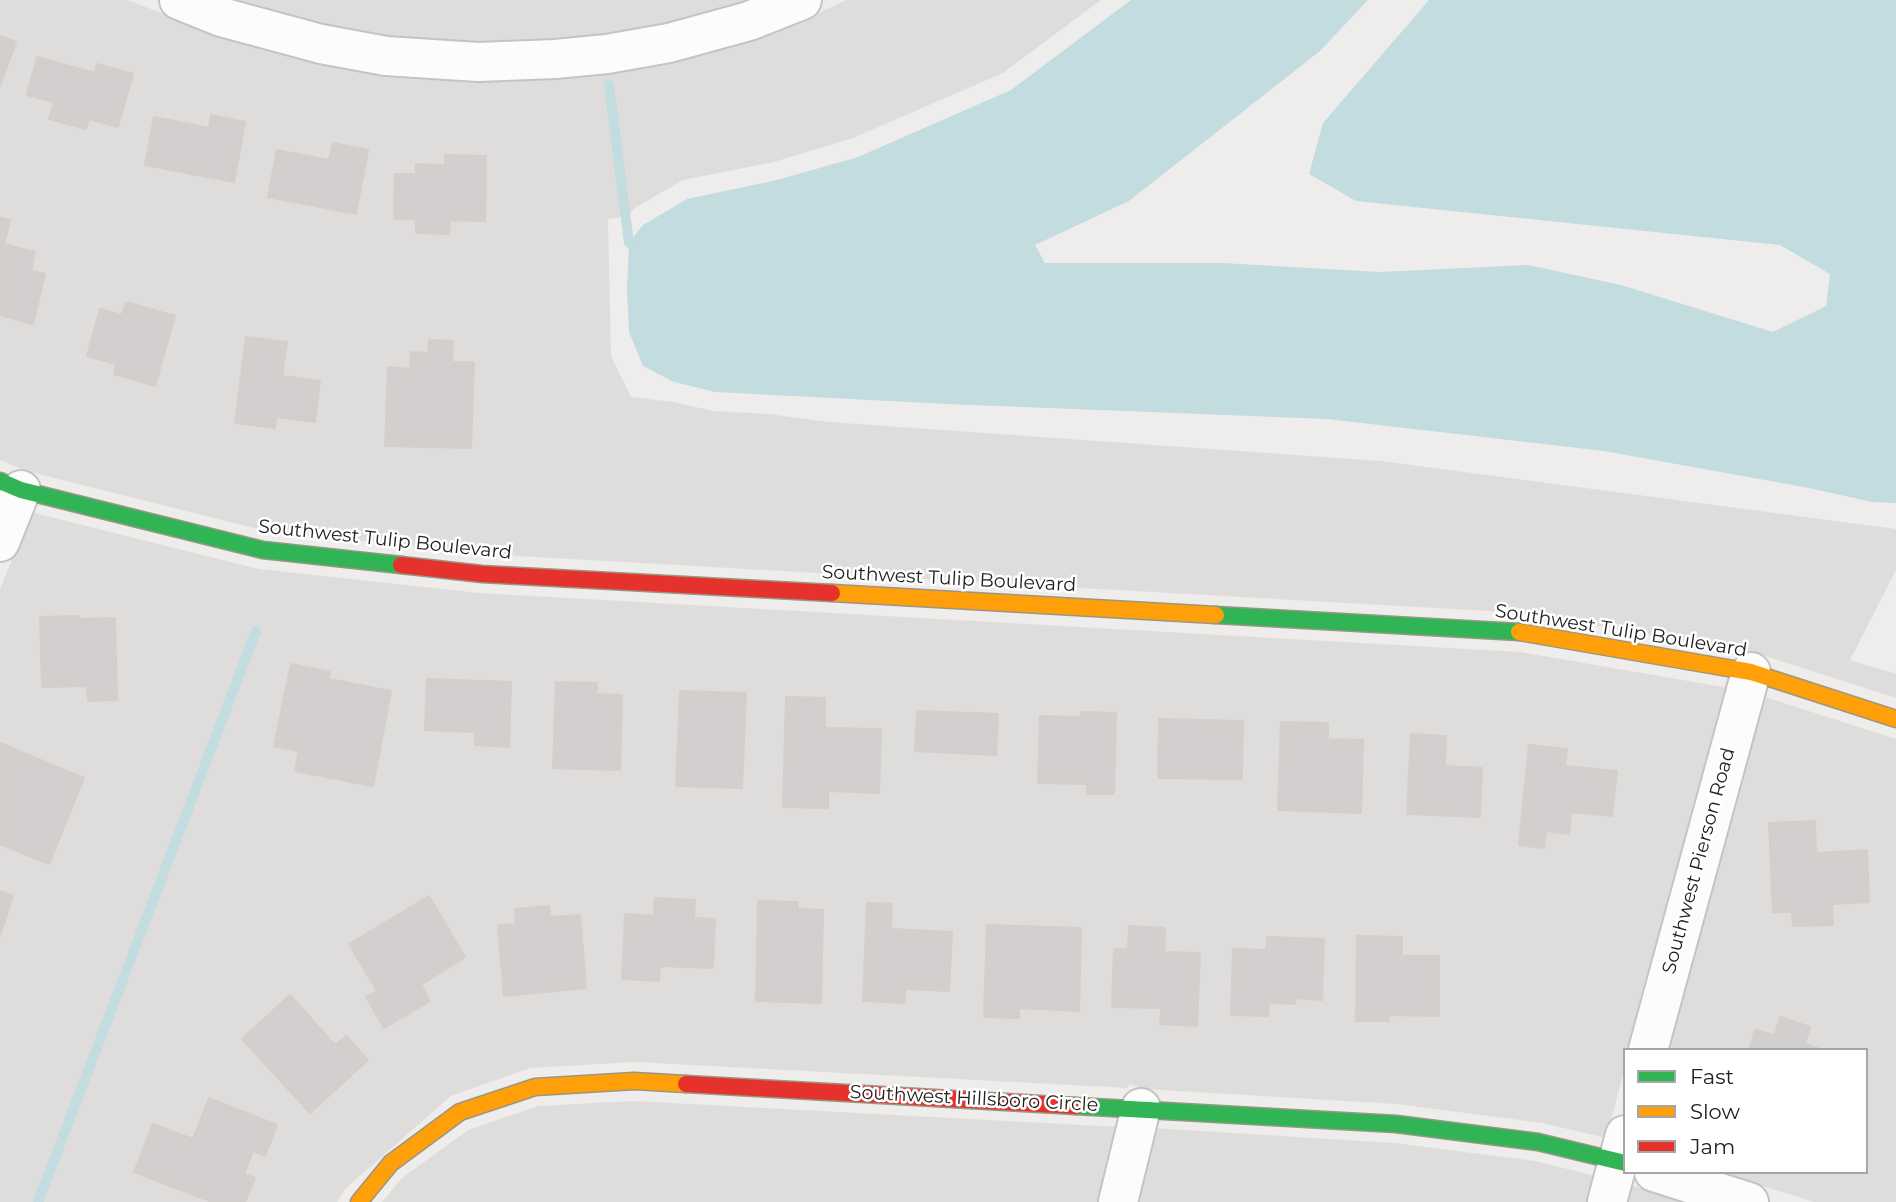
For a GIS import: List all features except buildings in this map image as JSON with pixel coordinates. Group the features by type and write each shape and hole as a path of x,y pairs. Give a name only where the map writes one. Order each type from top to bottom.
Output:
{"street":[{"path":"179,0 221,17 321,44 386,56 478,62 607,54 669,43 749,21 802,0"},
{"path":"0,542 11,485"},
{"name":"Southwest Tulip Boulevard","path":"11,485 264,550 468,572 1522,632 1751,672 1896,719"},
{"name":"Southwest Pierson Road","path":"1649,1048 1751,672"},
{"name":"Southwest Hillsboro Circle","path":"359,1202 391,1163 460,1112 535,1087 634,1081 1396,1124 1622,1153"},
{"path":"1118,1202 1141,1108"},
{"path":"1607,1202 1622,1153"},
{"path":"1660,1174 1749,1202"}],"shaded area":[{"path":"0,0 128,0 217,35 318,63 384,75 479,81 609,73 753,39 802,21 846,0 1101,0 1003,73 853,138 774,162 683,180 635,208 627,216 608,219 611,356 631,397 714,411 768,414 829,422 1381,461 1896,529 1896,570 1850,660 1896,674 1896,698 1740,648 1739,650 1523,613 483,554 266,531 27,471 0,460"},
{"path":"234,0 748,0 665,23 604,34 478,42 388,37 324,25"},
{"path":"31,512 259,569 480,593 1520,652 1729,688 1631,1048 1623,1048 1623,1075 1606,1138 1542,1123 1397,1104 1144,1089 1129,1084 1128,1088 635,1062 530,1068 451,1096 345,1189 337,1202 0,1202 0,589"},
{"path":"1762,696 1896,739 1896,1202 1814,1202 1724,1174 1868,1174 1868,1048 1667,1048"},
{"path":"634,1101 1119,1127 1100,1202 382,1202 402,1178 468,1130 538,1106"},
{"path":"1154,1128 1395,1143 1535,1161 1596,1176 1590,1202 1136,1202"},
{"path":"1630,1185 1685,1202 1626,1202"}],"water":[{"path":"1131,0 1368,0 1320,51 1129,201 1035,245 1045,263 1223,263 1379,272 1528,265 1621,285 1773,332 1826,306 1830,274 1780,245 1356,201 1309,174 1323,123 1429,0 1896,0 1896,503 1872,502 1604,451 1327,419 715,392 674,382 643,366 629,332 627,289 629,243 643,225 687,199 777,180 858,157 1011,90"}],"waterway":[{"path":"609,85 629,243"},
{"path":"38,1202 256,631"}],"traffic: fast":[{"path":"0,481 21,490 263,550 401,565"},
{"path":"1216,615 1519,632"},
{"path":"1076,1106 1396,1124 1538,1142 1623,1163"}],"traffic: slow":[{"path":"832,593 1216,615"},
{"path":"1519,632 1751,672 1896,719"},
{"path":"359,1202 391,1163 460,1112 535,1087 634,1081 686,1084"}],"traffic: jam":[{"path":"401,565 482,574 832,593"},
{"path":"686,1084 1076,1106"}]}
